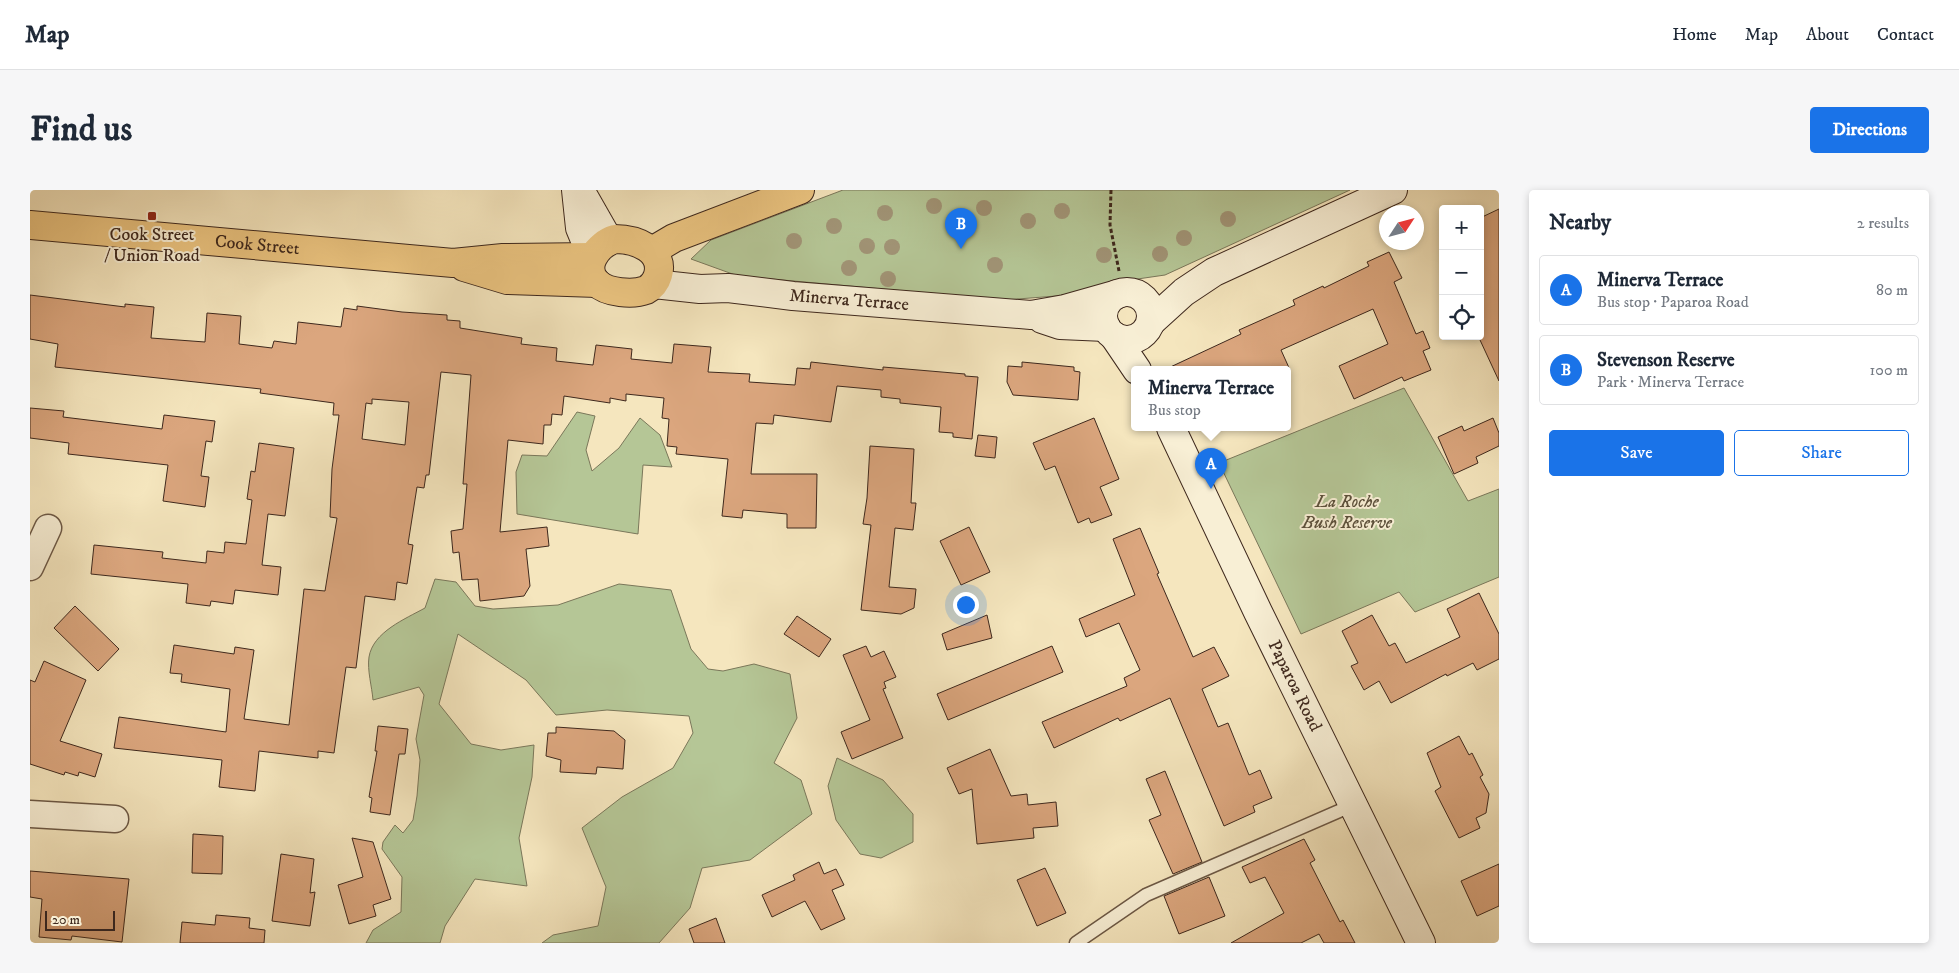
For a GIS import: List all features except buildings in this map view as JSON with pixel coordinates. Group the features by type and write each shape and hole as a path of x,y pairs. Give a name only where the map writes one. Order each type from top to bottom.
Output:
{"main road":[{"path":"578,190 580,228 600,249"},
{"path":"600,249 591,271 597,284 616,291 631,292 647,289 655,266 674,238 800,190"},
{"name":"Minerva Terrace","path":"1148,327 1184,292 1214,272 1393,190"},
{"name":"Cook Street","path":"30,226 453,263 600,249"},
{"path":"600,249 629,240 655,266"},
{"name":"Cook Street","path":"453,263 507,280 597,284"},
{"name":"Minerva Terrace","path":"655,266 696,275 728,288 793,296 1031,315 1060,325 1110,331"},
{"name":"Minerva Terrace","path":"1031,315 1065,309 1124,289 1214,272"},
{"path":"1134,366 1110,331 1104,311 1112,298 1124,289 1146,301 1150,308 1148,327 1153,366"},
{"path":"1110,331 1127,340 1134,339 1148,327"},
{"name":"Paparoa Road","path":"1172,431 1421,943"}],"street":[{"path":"30,567 48,528"},
{"path":"30,814 115,819"}],"lane":[{"path":"1076,943 1146,895 1353,805"}],"path":[{"path":"1110,190 1110,225 1124,289"}],"green space":[{"path":"843,190 1350,190 1165,275 1110,283 1056,296 1005,300 738,276 691,259 711,240"},
{"name":"La Roche Bush Reserve","path":"1404,388 1468,501 1499,489 1499,577 1415,612 1399,592 1301,634 1219,463"},
{"path":"577,412 595,416 586,450 592,471 619,448 640,418 660,435 672,467 643,465 638,534 517,514 516,472 522,455 547,456"},
{"path":"435,579 456,582 475,606 493,609 558,605 619,584 671,590 691,649 708,669 723,671 754,664 790,674 797,718 774,763 801,780 812,814 750,860 702,868 690,908 659,943 542,943 553,935 598,926 606,887 582,828 622,797 673,768 693,733 689,716 607,710 556,715 526,680 458,634 439,704 471,744 501,750 534,745 532,777 519,838 527,886 475,879 445,926 440,943 366,943 373,930 401,912 402,877 382,849 383,842 395,825 403,833 413,820 420,760 416,739 424,695 419,687 373,700 369,657 372,648 383,633 425,608"},
{"path":"837,758 883,780 913,814 913,842 881,858 860,854 836,820 828,786"}],"place":[{"name":"Cook Street / Union Road","path":"152,216"},
{"name":"Stevenson Reserve","path":"961,249"},
{"name":"Minerva Terrace","path":"1211,489"}]}
